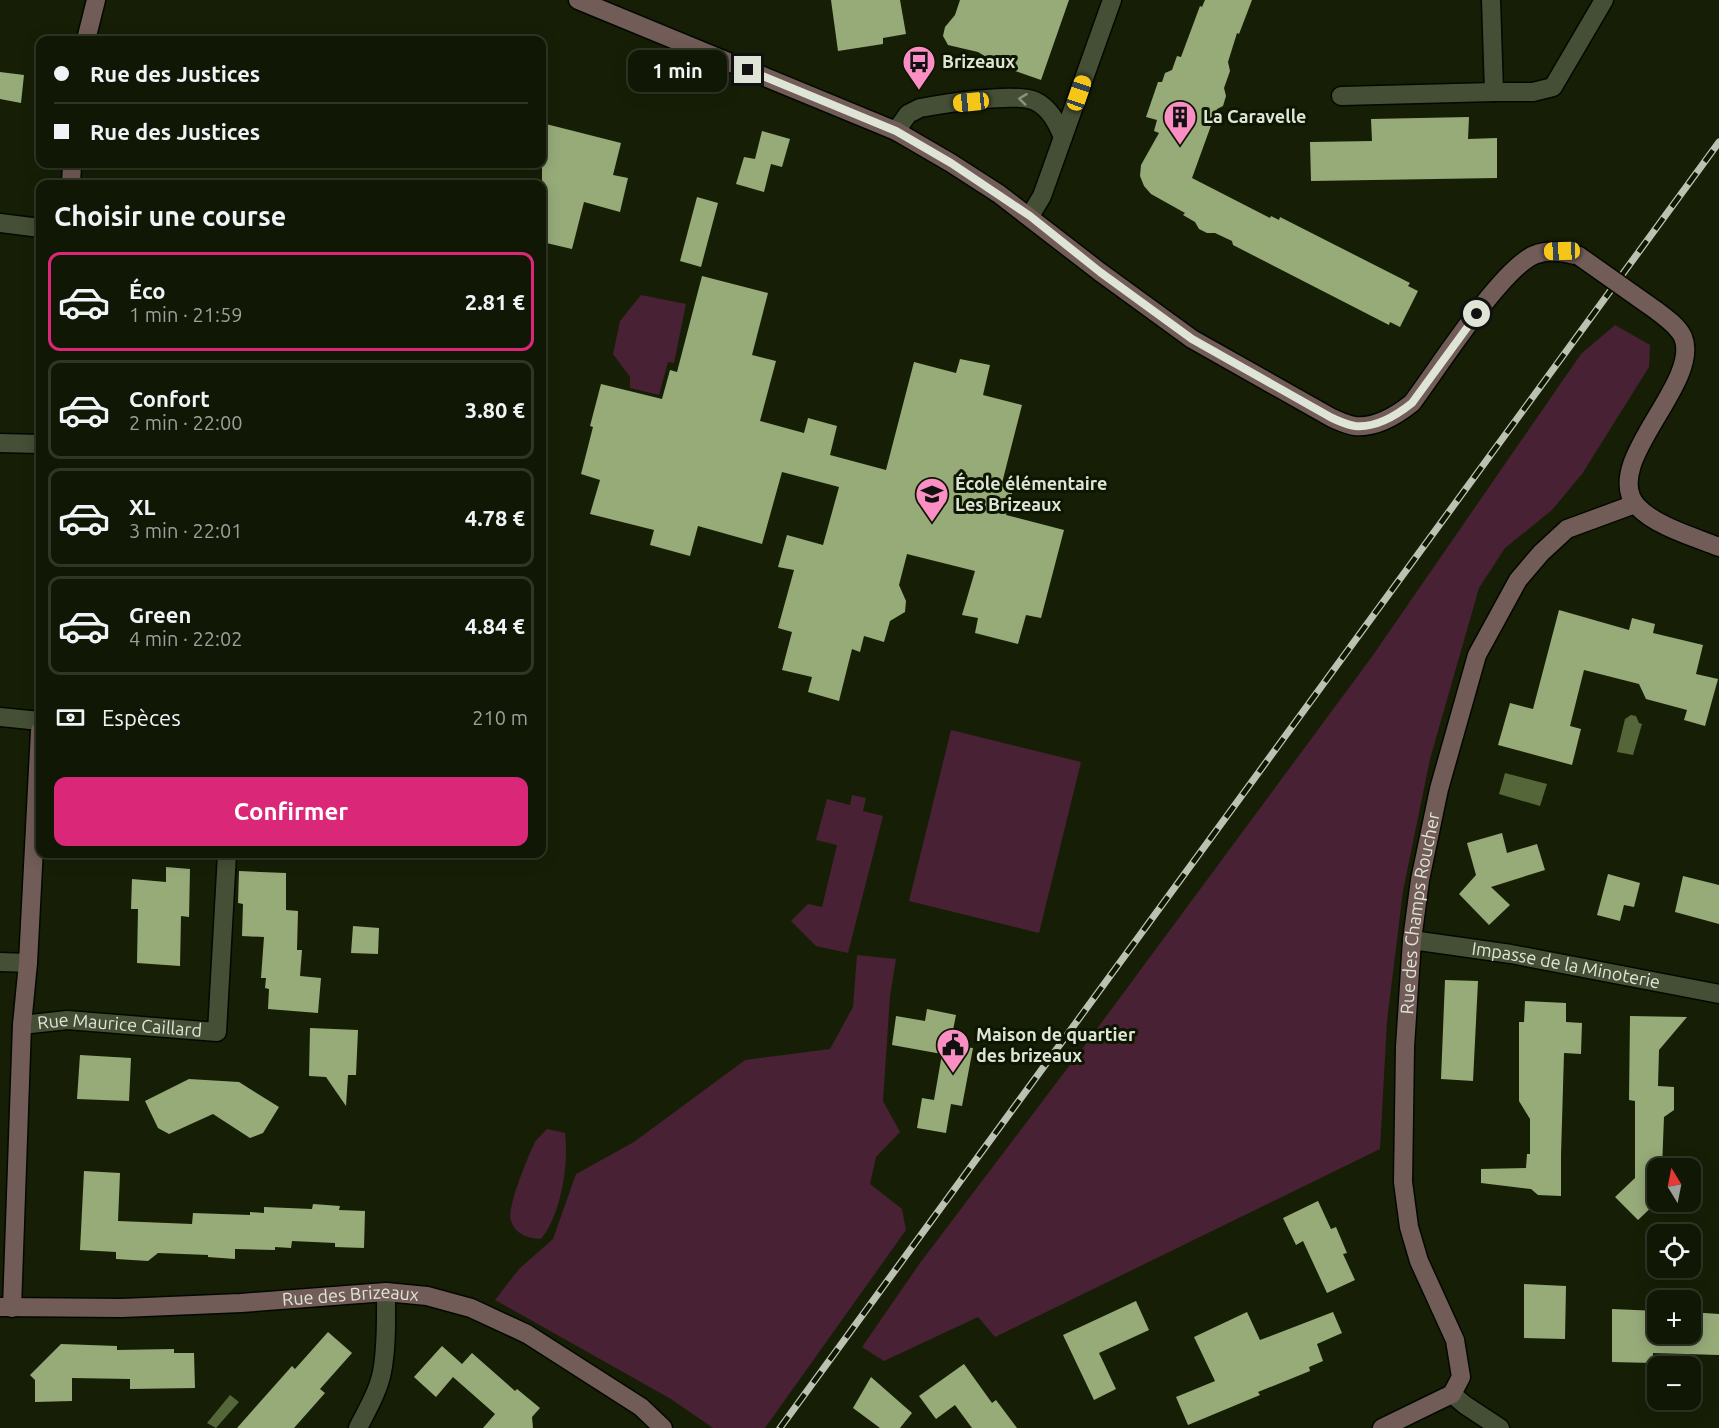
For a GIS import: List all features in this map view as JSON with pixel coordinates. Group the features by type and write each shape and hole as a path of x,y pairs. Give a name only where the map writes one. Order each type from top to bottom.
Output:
{"street":[{"path":"87,36 96,0"},
{"path":"578,0 896,131 961,169 1030,216 1100,272 1192,339 1332,418 1356,426 1380,422 1399,414 1412,403 1477,314 1504,280 1520,265 1534,255 1548,252 1562,251 1579,256 1657,311 1679,330 1685,342 1686,356 1676,382 1636,452 1629,478 1629,491 1635,504 1655,519 1719,547"},
{"path":"1030,216 1041,196 1112,0"},
{"path":"1491,0 1494,92"},
{"path":"1341,96 1533,92 1553,87 1604,0"},
{"path":"896,131 908,114 920,108 1011,98 1034,101 1048,111 1057,122 1063,137"},
{"path":"0,223 36,228"},
{"path":"0,443 36,444"},
{"name":"Rue des Champs Roucher","path":"1452,1394 1461,1377 1455,1340 1419,1261 1409,1227 1403,1182 1405,1047 1412,940 1420,880 1439,789 1477,655 1518,580 1541,553 1567,529 1635,504"},
{"path":"0,717 36,721"},
{"name":"Rue Maurice Caillard","path":"6,1308 36,808"},
{"name":"Rue Maurice Caillard","path":"22,1025 68,1020 217,1032 227,858"},
{"name":"Impasse de la Minoterie","path":"1412,940 1511,954 1719,994"},
{"path":"0,962 28,963"},
{"path":"358,1428 372,1401 382,1373 386,1292"},
{"name":"Rue des Brizeaux","path":"6,1308 122,1308 241,1303 386,1292 427,1296 471,1308 527,1334 641,1407 663,1428"},
{"path":"1382,1428 1452,1394 1500,1428"}],"shaded area":[{"path":"641,295 686,304 674,363 668,362 659,395 630,388 630,377 613,354 620,321"},
{"path":"1615,325 1650,345 1649,367 1582,474 1552,510 1505,548 1479,588 1430,759 1403,891 1387,1021 1380,1149 995,1337 978,1317 884,1361 862,1347 920,1263 1082,1049 1371,658 1581,354"},
{"path":"1631,715 1636,716 1642,724 1633,755 1617,752 1625,719"},
{"path":"951,730 1081,762 1039,933 909,901"},
{"path":"1505,773 1547,784 1540,806 1499,794"},
{"path":"852,795 866,798 863,811 883,816 848,953 816,946 791,921 808,904 822,907 837,845 816,840 827,799 850,805"},
{"path":"857,955 896,959 890,996 883,1101 900,1132 876,1157 870,1184 902,1209 906,1230 765,1428 713,1428 671,1399 495,1300 519,1269 553,1239 576,1174 634,1142 745,1060 830,1049 853,1007"},
{"path":"547,1129 565,1133 566,1159 562,1189 554,1217 541,1239 519,1233 513,1226 510,1215 514,1195 534,1144"},
{"path":"230,1395 239,1402 216,1428 207,1423"}],"building":[{"path":"831,0 900,0 906,34 883,38 883,44 838,51"},
{"path":"960,0 1069,0 1041,80 1001,66 978,52 948,45 943,36 945,27 955,15"},
{"path":"1205,0 1252,0 1239,34 1237,33 1228,62 1230,71 1224,88 1226,96 1223,106 1217,109 1192,178 1270,218 1271,216 1279,220 1280,217 1410,283 1408,286 1418,291 1400,327 1390,322 1389,325 1233,245 1232,241 1199,229 1195,222 1183,215 1185,213 1151,194 1144,186 1140,176 1141,165 1159,133 1154,131 1157,120 1146,117 1158,82 1162,82 1165,73 1172,70 1177,56 1181,57 1200,6 1202,7"},
{"path":"0,72 24,75 21,103 0,99"},
{"path":"1469,117 1468,139 1497,138 1497,178 1311,181 1310,142 1372,141 1371,119"},
{"path":"546,124 621,143 613,175 628,178 620,212 584,202 572,249 546,243 546,180 542,180 542,168 546,168"},
{"path":"762,131 790,139 782,167 771,164 764,192 736,184 744,157 755,159"},
{"path":"697,197 718,203 701,267 680,261"},
{"path":"702,276 768,293 752,355 776,361 760,421 804,433 808,418 837,426 830,455 886,470 914,362 956,373 960,359 990,365 983,395 1022,405 1002,483 1014,486 1006,515 1064,530 1041,618 1026,615 1018,644 975,633 978,618 962,615 975,571 907,554 899,585 906,601 905,612 890,621 884,642 864,636 860,652 852,649 839,701 808,692 812,677 782,670 792,632 778,628 794,570 778,567 787,535 823,545 839,487 782,472 762,544 698,526 690,556 650,545 654,530 590,514 600,480 581,474 601,384 662,399 670,370 677,372"},
{"path":"1559,610 1629,630 1632,618 1655,624 1653,633 1703,645 1696,674 1718,679 1705,726 1684,720 1687,710 1646,699 1639,684 1584,670 1570,726 1581,729 1572,765 1498,745 1510,703 1533,709"},
{"path":"1502,833 1507,853 1537,844 1545,870 1491,887 1510,905 1489,925 1459,894 1476,875 1467,843"},
{"path":"166,867 190,869 189,917 181,916 180,966 137,963 138,909 131,909 132,879 166,882"},
{"path":"239,871 286,873 286,910 298,911 297,950 302,950 300,976 321,978 318,1013 268,1009 269,989 265,988 266,978 261,978 264,937 242,936 243,904 238,903"},
{"path":"1608,874 1640,883 1634,907 1624,905 1620,921 1597,915"},
{"path":"1683,876 1719,885 1719,924 1675,912"},
{"path":"353,926 379,928 378,954 351,953"},
{"path":"1445,980 1478,981 1473,1081 1441,1079"},
{"path":"1525,1001 1566,1003 1566,1022 1582,1023 1581,1054 1564,1053 1561,1196 1538,1195 1531,1189 1481,1183 1481,1169 1526,1168 1527,1154 1530,1154 1530,1119 1519,1101 1519,1022 1524,1022"},
{"name":"Maison de quartier des brizeaux","path":"927,1009 956,1015 950,1045 973,1048 962,1106 951,1104 946,1133 917,1128 922,1098 934,1100 942,1054 892,1045 896,1016 925,1021"},
{"path":"1630,1016 1687,1017 1659,1050 1658,1086 1674,1087 1674,1110 1664,1117 1662,1158 1647,1158 1647,1211 1638,1220 1615,1197 1635,1178 1635,1101 1629,1100"},
{"path":"310,1028 358,1030 356,1075 348,1075 346,1106 326,1077 309,1076"},
{"path":"80,1055 131,1058 129,1101 77,1099"},
{"path":"189,1079 239,1082 279,1107 263,1133 250,1138 213,1114 169,1134 158,1128 145,1101"},
{"path":"84,1171 120,1173 118,1221 192,1224 193,1213 250,1215 250,1212 264,1213 264,1207 312,1209 313,1204 340,1206 339,1210 365,1211 364,1248 335,1247 335,1243 292,1241 291,1248 235,1249 235,1259 208,1257 208,1255 158,1253 148,1261 116,1259 116,1252 80,1250"},
{"path":"1318,1201 1331,1229 1336,1227 1347,1253 1343,1254 1355,1280 1327,1293 1303,1241 1296,1245 1283,1218"},
{"path":"1524,1284 1566,1286 1565,1339 1524,1338"},
{"path":"1136,1301 1149,1330 1099,1353 1116,1389 1094,1400 1063,1335"},
{"path":"1612,1309 1647,1311 1647,1344 1701,1344 1701,1313 1719,1314 1719,1355 1653,1353 1653,1356 1647,1356 1647,1363 1612,1362"},
{"path":"1247,1312 1260,1340 1333,1312 1342,1333 1317,1344 1323,1361 1309,1367 1310,1371 1258,1392 1260,1395 1188,1425 1176,1397 1215,1381 1194,1337"},
{"path":"328,1332 352,1353 320,1389 325,1393 294,1428 237,1428 292,1366 295,1369"},
{"path":"61,1344 117,1346 117,1350 174,1349 174,1353 194,1353 195,1388 130,1389 130,1379 72,1378 72,1401 35,1402 35,1380 30,1375"},
{"path":"442,1346 462,1364 472,1353 515,1391 517,1389 540,1408 532,1417 533,1428 483,1428 495,1414 453,1377 436,1397 414,1377"},
{"path":"964,1364 992,1403 996,1400 1017,1428 972,1428 955,1405 936,1419 919,1396"},
{"path":"871,1377 912,1413 900,1428 880,1428 853,1408"}],"railway":[{"path":"780,1428 1719,142"}],"place":[{"name":"Brizeaux","path":"919,91"},
{"name":"La Caravelle","path":"1180,146"},
{"name":"École élémentaire Les Brizeaux","path":"932,523"},
{"name":"Maison de quartier des brizeaux","path":"953,1074"}],"route":[{"path":"748,70 896,131 951,163 1030,216 1100,272 1192,339 1332,418 1356,426 1380,422 1399,414 1412,403 1477,314"}]}
